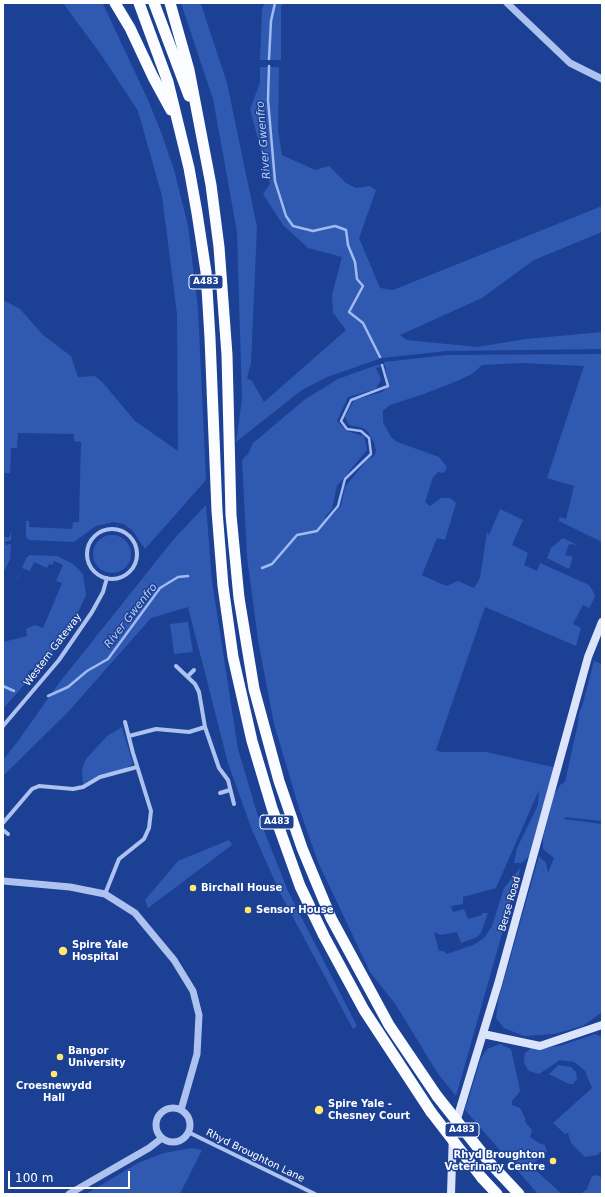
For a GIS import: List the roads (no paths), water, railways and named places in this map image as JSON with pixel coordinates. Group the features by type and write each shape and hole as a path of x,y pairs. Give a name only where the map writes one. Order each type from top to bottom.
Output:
{"highway":[{"name":"A483","path":"115,3 130,28 152,77 178,122"},
{"name":"A483","path":"139,3 168,82 189,168 206,272 217,499 223,586 233,656 252,741 272,808 300,886 324,936 364,1010 431,1112 482,1178 497,1194"},
{"name":"A483","path":"154,3 198,121 211,185 220,247 227,355 231,515 240,598 254,689 279,781 302,848 331,918 389,1025 436,1096 490,1163 519,1194"},
{"path":"170,3 189,70 198,121"}],"main road":[{"name":"Berse Road","path":"451,1194 453,1132 483,1034 588,657 602,622"},
{"path":"483,1034 540,1046 602,1025"}],"street":[{"path":"507,3 570,63 602,79"},
{"path":"116,529 130,536 137,551 136,559 129,572 122,577 107,578 100,576 90,566 88,552 94,538 100,532 116,529"},
{"name":"Western Gateway","path":"3,726 59,660 84,624 103,592 107,578"},
{"path":"176,666 196,684 199,692 205,728 219,768 228,780 234,804"},
{"path":"188,676 194,670"},
{"path":"105,894 119,858 144,839 149,828 151,811 125,722"},
{"path":"129,736 156,729 189,732 205,728"},
{"path":"3,823 32,789 39,786 73,789 100,777 137,767"},
{"path":"220,792 230,790"},
{"path":"3,830 8,834"},
{"path":"3,882 70,887 105,894 135,913 174,960 193,991 198,1015 197,1054 181,1110"},
{"path":"171,1108 181,1110 188,1117 188,1132 176,1142 166,1141 156,1130 156,1120 162,1112 171,1108"},
{"name":"Rhyd Broughton Lane","path":"188,1132 315,1194"},
{"path":"69,1194 149,1148 162,1138"}],"waterway":[{"name":"River Gwenfro","path":"269,59 271,21 275,3"},
{"name":"River Gwenfro","path":"269,66 268,100 275,181 286,216 293,226 313,231 335,226 346,230 348,245 355,262 357,279 363,286 349,312 363,323 380,357"},
{"name":"River Gwenfro","path":"262,568 272,564 297,535 317,531 338,506 345,479 371,454 369,438 361,431 347,429 341,421 351,400 388,386 382,365"},
{"name":"River Gwenfro","path":"48,696 68,687 87,671 108,659 160,588 178,577 188,576"},
{"name":"River Gwenfro","path":"3,686 14,691"}],"place":[{"name":"Birchall House","path":"193,888"},
{"name":"Sensor House","path":"248,910"},
{"name":"Spire Yale Hospital","path":"63,951"},
{"name":"Bangor University","path":"60,1057"},
{"name":"Croesnewydd Hall","path":"54,1074"},
{"name":"Spire Yale - Chesney Court","path":"319,1110"},
{"name":"Rhyd Broughton Veterinary Centre","path":"553,1161"}]}
